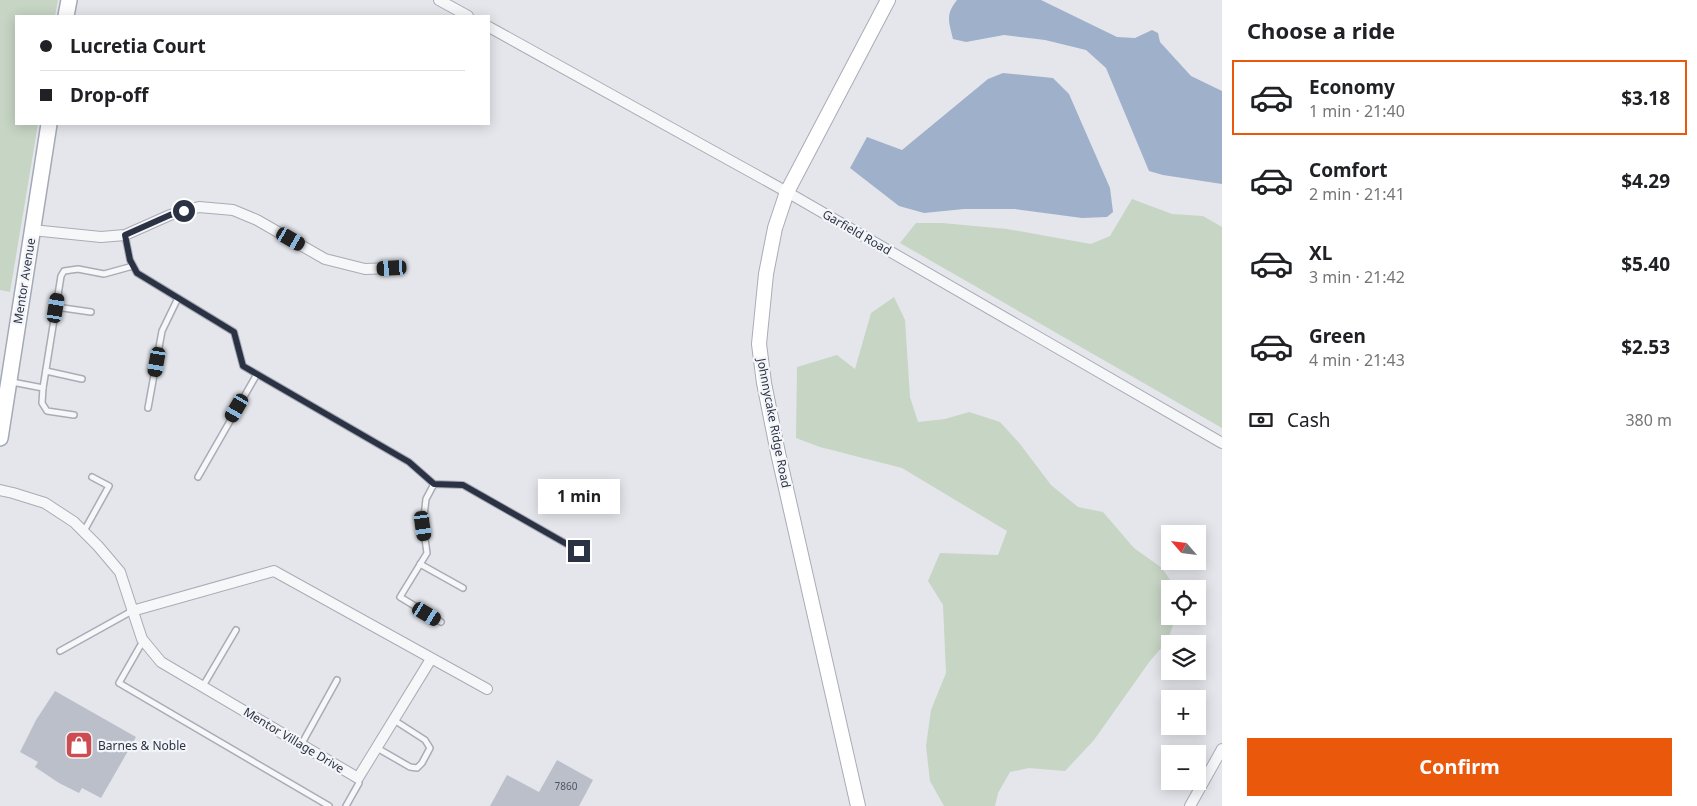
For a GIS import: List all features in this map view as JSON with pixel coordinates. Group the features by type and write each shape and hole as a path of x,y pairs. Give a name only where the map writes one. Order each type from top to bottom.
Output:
{"main road":[{"path":"66,15 69,0"},
{"name":"Johnnycake Ridge Road","path":"858,806 778,453 764,383 759,344 766,274 775,228 788,192 888,0"},
{"name":"Mentor Avenue","path":"0,438 9,382 9,359 49,125"}],"street":[{"path":"439,0 466,15"},
{"name":"Garfield Road","path":"490,29 788,192 1222,443"},
{"path":"32,230 101,237 125,235 170,215 199,207 233,210 257,220 325,259 365,269 392,268"},
{"name":"Mentor Village Drive","path":"0,490 13,492 44,503 74,522 120,572 144,641 162,662 358,778 432,658"},
{"path":"132,611 274,571 487,689"},
{"path":"1190,806 1222,749"}],"lane":[{"path":"125,235 130,260 137,273 234,332 243,366 409,462 434,484 463,485 579,551"},
{"path":"74,415 47,411 42,404 61,276 67,270 78,269 104,274 133,266"},
{"path":"148,408 162,330 178,298"},
{"path":"56,308 91,312"},
{"path":"46,371 82,378"},
{"path":"198,477 257,374"},
{"path":"9,382 43,388"},
{"path":"83,532 109,486 92,477"},
{"path":"434,484 426,498 423,526 427,553 400,597 441,622"},
{"path":"420,564 462,588"},
{"path":"60,650 132,611"},
{"path":"203,686 236,630"},
{"path":"144,641 119,683 329,806"},
{"path":"301,744 337,680"},
{"path":"376,748 410,767 417,768 422,763 430,748 425,740 394,720"},
{"path":"346,806 359,783 358,778"}],"green space":[{"path":"0,0 58,0 55,15 15,15 15,125 38,125 10,292 0,290"},
{"path":"1132,199 1172,214 1203,216 1222,227 1222,428 900,243 916,223 942,223 1007,229 1091,244 1110,236"},
{"path":"894,297 905,320 910,397 918,422 945,419 969,412 1000,422 1020,444 1051,485 1078,507 1103,512 1134,548 1161,567 1161,570 1163,570 1170,580 1161,580 1161,625 1173,625 1170,635 1161,635 1161,648 1094,740 1065,771 1029,768 1010,772 998,793 995,806 944,806 930,781 926,746 931,710 946,673 943,605 928,581 940,553 998,555 1007,531 902,468 820,447 796,438 797,367 837,355 855,369 871,313"}],"water":[{"path":"957,0 1041,0 1117,37 1135,38 1152,30 1158,33 1160,42 1191,76 1222,91 1222,184 1149,171 1106,68 1086,50 1045,40 1004,35 966,42 953,39 949,14"},
{"path":"1003,73 1053,78 1069,94 1110,188 1113,212 1107,217 1082,218 1015,209 964,209 924,213 899,206 850,168 867,137 902,150 988,79"}],"building":[{"path":"55,691 136,737 101,798 82,788 79,793 59,783 35,767 38,762 20,752 36,720"},
{"path":"557,760 593,780 579,806 490,806 507,775 539,792"}],"place":[{"name":"Barnes & Noble","path":"79,745"}],"route":[{"path":"184,211 170,215 125,235 130,260 137,273 234,332 243,366 409,462 434,484 463,485 579,551"}]}
